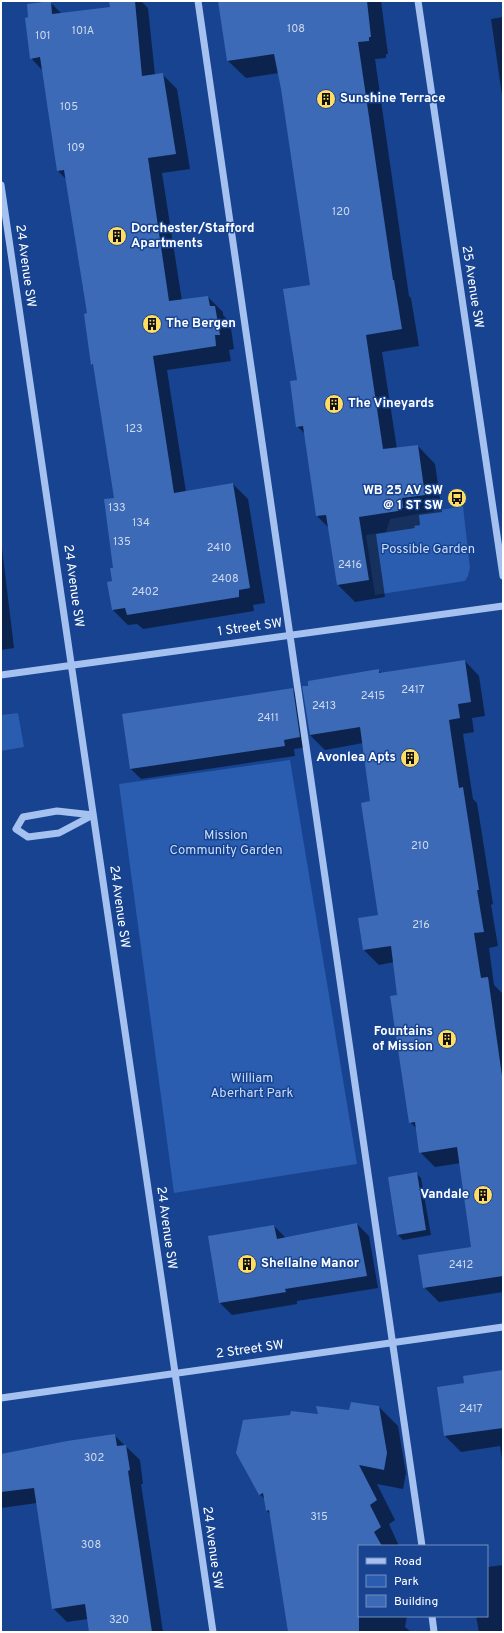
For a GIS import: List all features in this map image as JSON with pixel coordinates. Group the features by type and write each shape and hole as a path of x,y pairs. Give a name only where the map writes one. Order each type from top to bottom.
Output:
{"street":[{"path":"198,1 422,1545"},
{"name":"25 Avenue SW","path":"418,1 503,576"},
{"name":"24 Avenue SW","path":"1,185 213,1632"},
{"name":"1 Street SW","path":"1,675 503,606"},
{"path":"57,811 93,815 59,833 28,837 16,829 23,817 57,811"},
{"name":"2 Street SW","path":"1,1398 503,1327"},
{"path":"432,1617 434,1632"}],"green space":[{"name":"Possible Garden","path":"463,506 470,568 465,581 375,595 366,535 386,532 390,519"},
{"path":"18,713 24,747 1,751 1,715"},
{"name":"William Aberhart Park","path":"290,760 357,1164 174,1193 119,784"}],"building":[{"path":"51,1 52,14 110,7 109,1 135,1 142,76 163,73 176,154 148,158 169,301 208,296 210,306 215,306 220,335 215,335 216,346 153,356 174,493 233,483 250,588 239,590 239,597 127,615 125,608 112,610 107,582 112,581 110,568 113,568 104,499 114,498 93,364 91,365 84,314 87,313 64,170 57,171 40,57 30,59 25,18 28,17 27,4"},
{"path":"218,1 367,1 371,37 369,37 369,41 358,42 393,280 402,329 366,335 383,449 418,445 425,495 402,498 403,508 398,509 398,511 359,517 369,580 337,585 326,515 316,516 303,426 296,427 290,381 297,380 283,289 310,285 281,89 274,54 227,61"},
{"path":"465,660 471,702 458,704 460,718 449,720 459,788 463,787 484,932 474,933 481,978 488,977 503,1083 503,1276 423,1288 418,1255 471,1247 457,1147 419,1153 415,1122 409,1123 390,996 397,995 391,946 363,950 358,918 378,915 361,803 370,801 360,727 310,735 302,686 308,686 308,681 379,669 379,673"},
{"path":"293,688 300,737 284,740 285,746 130,769 122,714"},
{"path":"417,1172 426,1230 397,1235 388,1177"},
{"path":"357,1223 367,1276 285,1289 286,1292 219,1303 208,1236 274,1225 277,1239"},
{"path":"503,1370 503,1428 444,1436 437,1387 464,1383 463,1376"},
{"path":"351,1402 379,1406 387,1453 384,1470 359,1465 377,1500 370,1505 381,1527 374,1532 381,1545 358,1545 359,1632 288,1632 269,1510 266,1511 263,1493 259,1495 236,1453 243,1420 290,1415 291,1411 318,1414 316,1406 349,1410"},
{"path":"115,1434 117,1446 126,1445 130,1470 128,1471 152,1632 89,1632 85,1604 52,1609 34,1488 1,1492 1,1454 67,1441"}],"place":[{"name":"Sunshine Terrace","path":"326,99"},
{"name":"Dorchester/Stafford Apartments","path":"117,236"},
{"name":"The Bergen","path":"152,324"},
{"name":"The Vineyards","path":"334,404"},
{"name":"WB 25 AV SW @ 1 ST SW","path":"457,498"},
{"name":"Avonlea Apts","path":"410,758"},
{"name":"Fountains of Mission","path":"447,1039"},
{"name":"Vandale","path":"483,1195"},
{"name":"Shellalne Manor","path":"247,1264"}],"park label":[{"name":"Mission Community Garden","path":"226,844"}]}
